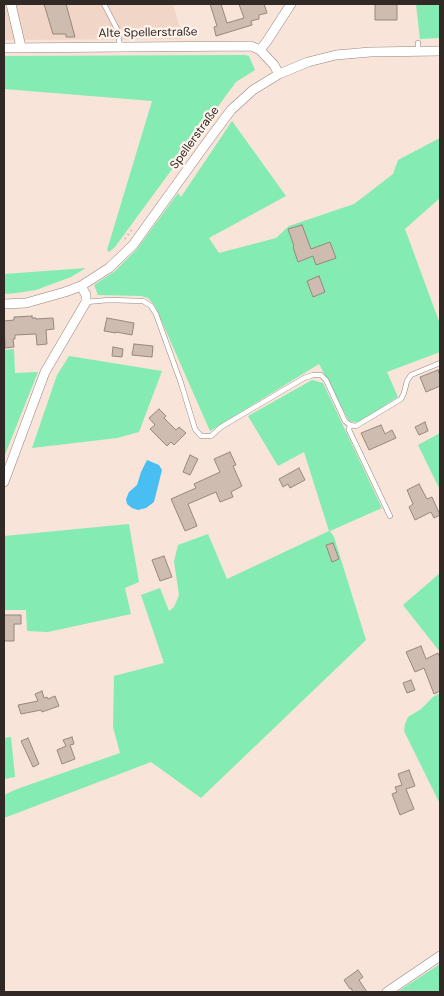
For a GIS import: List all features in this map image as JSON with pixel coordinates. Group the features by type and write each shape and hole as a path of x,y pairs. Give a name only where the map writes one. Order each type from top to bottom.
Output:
{"street":[{"path":"11,4 21,47"},
{"path":"279,74 260,50 291,4"},
{"name":"Alte Spellerstraße","path":"4,48 236,45 251,46 260,50"},
{"name":"Spellerstraße","path":"4,304 26,303 65,292 81,286 109,268 133,245 231,110 254,90 279,74 308,62 336,55 418,48 440,51"},
{"path":"4,482 45,372 86,302 86,295 81,286"},
{"path":"387,992 440,956"}],"lane":[{"path":"104,4 117,29 120,46"},
{"path":"86,302 109,300 143,301 151,306 156,314 195,429 201,436 211,436 221,427 313,374 321,376 326,380 345,421 350,425 356,426 401,399 411,375 440,363"},
{"path":"350,425 349,430 390,516"}],"shaded area":[{"path":"4,4 173,4 183,39 4,40"}],"green space":[{"path":"416,4 440,4 440,38 420,39"},
{"path":"4,56 249,56 255,70 236,82 115,247 109,252 107,250 152,101 4,89"},
{"path":"232,121 286,196 209,238 219,253 276,238 289,226 354,204 393,174 398,160 440,138 440,198 405,229 440,324 440,352 387,372 398,397 359,422 349,421 319,364 210,431 155,306 148,298 141,296 98,295 94,285 115,271 137,249 178,193 181,197"},
{"path":"86,268 71,277 36,290 4,294 4,274"},
{"path":"14,349 15,373 38,372 4,457 4,350"},
{"path":"69,356 162,371 139,432 117,438 32,448 57,375"},
{"path":"312,380 323,383 382,508 330,531 334,537 366,640 201,798 151,762 4,818 4,795 120,753 113,727 114,676 164,663 141,595 160,588 169,611 174,607 179,595 174,561 178,545 208,534 227,579 329,531 304,452 278,466 248,416"},
{"path":"440,433 440,490 418,445"},
{"path":"129,524 139,582 125,588 131,614 48,632 27,631 26,610 4,610 4,536"},
{"path":"440,573 440,652 403,605"},
{"path":"440,693 440,804 404,731 408,717"},
{"path":"11,737 15,777 4,779 4,738"},
{"path":"440,964 440,992 397,992"}],"water":[{"path":"147,460 159,465 162,470 154,502 146,508 138,510 127,504 126,499 129,492 137,485"}],"building":[{"path":"44,4 66,4 75,37 66,37 66,34 53,34"},
{"path":"210,4 221,4 227,23 244,18 239,4 264,4 267,13 259,15 259,19 251,21 252,25 216,36 214,27 217,26"},
{"path":"375,4 397,4 397,20 375,20"},
{"path":"302,225 311,249 330,242 336,258 316,265 313,256 298,262 288,229"},
{"path":"319,276 325,292 313,297 307,281"},
{"path":"32,316 32,318 36,319 53,318 54,329 46,330 47,344 37,345 36,334 15,335 15,339 13,339 14,347 5,348 4,321 14,320 14,317"},
{"path":"107,318 134,323 132,335 104,331"},
{"path":"134,344 153,346 152,357 132,355"},
{"path":"113,347 123,349 122,357 112,356"},
{"path":"438,370 440,386 426,392 420,377"},
{"path":"159,409 166,416 164,418 176,430 179,427 186,433 174,445 171,442 167,446 150,429 155,425 149,418"},
{"path":"425,422 428,431 419,435 415,427"},
{"path":"381,425 385,434 392,430 396,438 369,450 361,433"},
{"path":"230,452 236,465 233,466 242,486 231,492 233,497 220,502 216,492 188,504 197,526 185,531 171,499 196,488 194,484 220,472 214,459"},
{"path":"190,455 198,459 190,475 183,472"},
{"path":"299,468 305,480 290,488 288,484 283,487 279,479"},
{"path":"419,484 427,499 432,497 440,515 434,518 431,512 415,520 409,507 413,504 407,490"},
{"path":"333,543 339,559 332,562 326,545"},
{"path":"164,556 172,577 160,581 152,560"},
{"path":"4,615 21,615 21,624 14,624 14,641 4,641"},
{"path":"421,646 426,659 438,653 440,658 440,691 434,694 424,668 415,672 406,652"},
{"path":"411,680 415,690 407,693 403,683"},
{"path":"42,691 44,698 47,697 48,699 55,696 59,706 42,712 41,710 21,714 18,705 38,701 35,694"},
{"path":"72,737 74,744 70,745 75,759 62,764 57,750 66,746 63,740"},
{"path":"28,738 39,764 33,767 21,741"},
{"path":"409,770 415,786 406,789 414,809 400,815 392,794 397,792 395,787 402,785 398,774"},
{"path":"358,970 363,977 359,980 367,992 353,992 344,980"}]}
